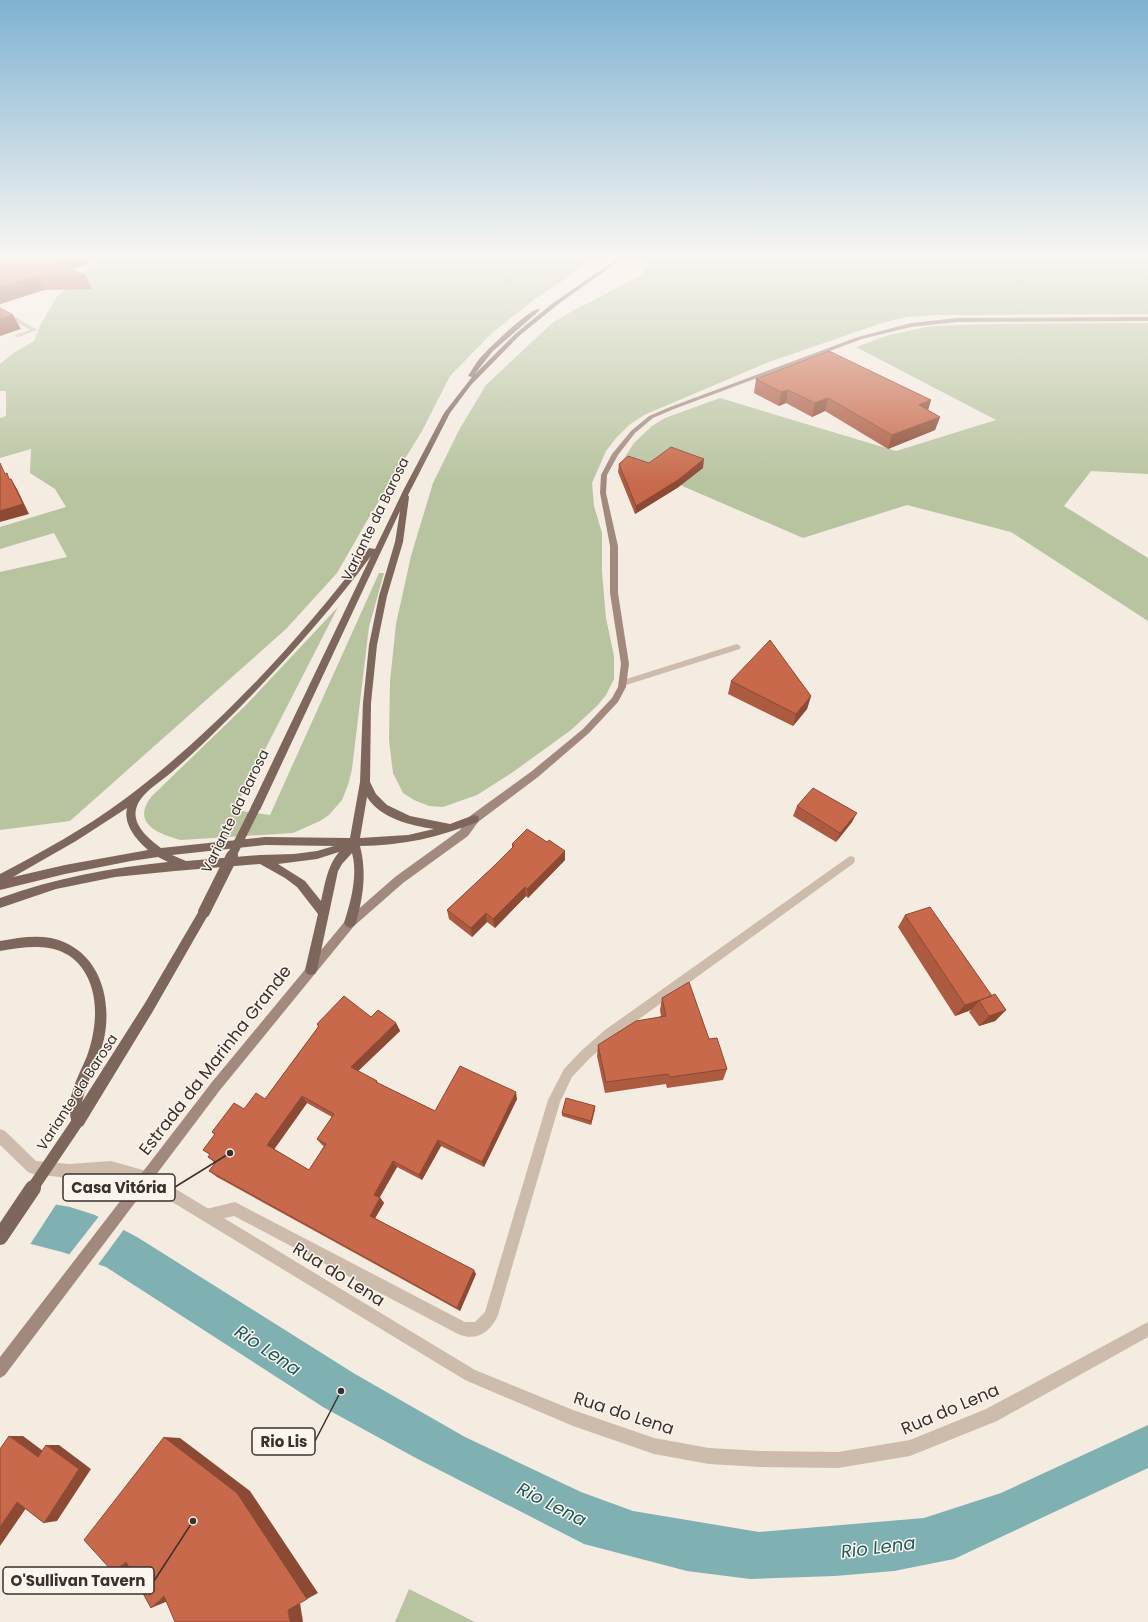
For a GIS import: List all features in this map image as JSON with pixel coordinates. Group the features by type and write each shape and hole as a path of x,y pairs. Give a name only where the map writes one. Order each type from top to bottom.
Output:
{"main road":[{"name":"Variante da Barosa","path":"469,384 472,374 491,351 511,332"},
{"name":"Variante da Barosa","path":"0,1237 78,1120 149,1007 204,912 256,807 407,489 447,413 469,384 522,332"},
{"path":"623,683 623,649 614,593 614,546 611,521 603,493 604,476 614,454 633,432 646,421 672,408 860,338 883,332"},
{"path":"350,923 357,898 359,861 354,842 365,782 366,703 373,645 383,596 399,542 407,489"},
{"path":"0,879 69,841 141,792 207,735 274,668 327,609 387,531"},
{"name":"Estrada da Marinha Grande","path":"0,1370 216,1086 350,923 399,880 464,832 474,819 500,802 536,774 586,731 615,700 623,683"},
{"path":"365,782 376,801 389,811 406,819 451,828"},
{"path":"141,792 132,805 131,817 136,830 160,852 172,860 191,865"},
{"path":"0,885 73,868 160,852 267,841 321,840 354,842 404,839 427,835 474,819"},
{"path":"0,903 47,887 92,877 142,869 296,857 327,852 354,842"},
{"path":"312,970 323,912 333,871 338,861 354,842"},
{"path":"260,859 289,875 301,884 323,912"},
{"path":"0,946 32,942 57,945 76,954 84,961 95,978 101,1000 100,1027 95,1052 76,1104 78,1120"}],"street":[{"path":"17,336 29,332"},
{"path":"623,683 737,647"},
{"path":"207,1215 235,1209 463,1330 472,1331 481,1328 491,1315 554,1100 568,1073 585,1055 609,1034 850,860"},
{"name":"Rua do Lena","path":"0,1136 33,1167 68,1171 111,1168 146,1178 470,1375 573,1418 647,1443 709,1456 760,1459 838,1460 910,1448 991,1415 1148,1329"}],"green space":[{"path":"38,332 494,332 450,376 422,431 337,573 286,629 70,821 0,830 0,572 67,557 54,533 0,549 0,527 66,507 55,489 30,473 31,449 0,458 0,418 6,416 6,391 0,391 0,364 12,354 34,341"},
{"path":"543,332 857,332 769,362 644,415 629,425 616,438 606,451 592,483 594,506 602,533 602,572 606,618 614,656 614,679 606,695 597,706 571,730 513,772 477,795 443,807 429,806 414,800 403,793 393,773 389,740 390,681 396,624 411,556 433,483 459,430 486,385"},
{"path":"905,332 1148,332 1148,474 1091,471 1064,506 1148,558 1148,621 1011,532 907,505 803,538 680,485 703,468 641,468 623,460 634,443 652,426 665,418 720,398 896,451 996,420 856,347 889,335"},
{"path":"379,573 384,573 369,627 352,769 342,800 329,815 320,821 293,833 181,840 164,835 150,826 146,821 144,814 151,797 247,704 338,607 234,810 270,815"},
{"path":"409,1589 475,1622 395,1622"}],"water":[{"name":"Rio Lena","path":"0,1195 70,1207 95,1215 137,1237 355,1374 465,1437 581,1492 633,1511 759,1532 924,1518 1001,1493 1148,1425 1148,1468 954,1559 894,1571 835,1576 750,1579 687,1571 584,1544 414,1457 323,1407 106,1267 62,1252 27,1243"}],"pier":[{"path":"0,1193 57,1203 29,1246 0,1240"},
{"path":"100,1215 125,1228 97,1266 68,1256"}],"building":[{"path":"829,351 931,400 919,405 940,417 892,435 828,398 815,403 788,390 781,392 756,379"},
{"path":"671,447 704,459 678,480 636,506 619,464 628,456 649,463"},
{"path":"0,463 5,474 7,473 9,479 11,479 23,504 0,511"},
{"path":"770,640 811,696 796,714 731,681"},
{"path":"813,788 857,813 840,833 797,806"},
{"path":"527,829 547,842 549,840 565,851 527,889 525,887 493,919 486,913 471,928 447,910 514,846 512,844"},
{"path":"930,907 992,996 965,1005 905,915"},
{"path":"689,982 709,1039 717,1038 727,1069 670,1077 668,1074 606,1082 598,1045 636,1021 666,1016 662,998"},
{"path":"995,994 1006,1010 989,1016 979,1001"},
{"path":"344,996 371,1017 378,1010 396,1023 351,1067 377,1081 376,1082 435,1111 460,1066 516,1092 482,1162 438,1140 419,1175 393,1161 374,1195 380,1198 370,1216 474,1270 457,1308 209,1171 216,1162 208,1157 210,1154 203,1150 215,1134 212,1132 234,1103 244,1109 256,1093 265,1099 319,1026 317,1024","holes":["302,1096 334,1114 317,1139 326,1144 309,1170 267,1145"]},
{"path":"566,1098 595,1106 591,1121 562,1113"},
{"path":"9,1436 38,1457 46,1445 79,1469 44,1523 17,1502 0,1527 0,1449"},
{"path":"164,1437 237,1493 307,1599 288,1610 290,1622 175,1622 164,1596 151,1608 126,1562 113,1572 84,1540"}],"place":[{"name":"Casa Vitória","path":"230,1153"},
{"name":"Rio Lis","path":"341,1391"},
{"name":"O'Sullivan Tavern","path":"193,1521"}]}
